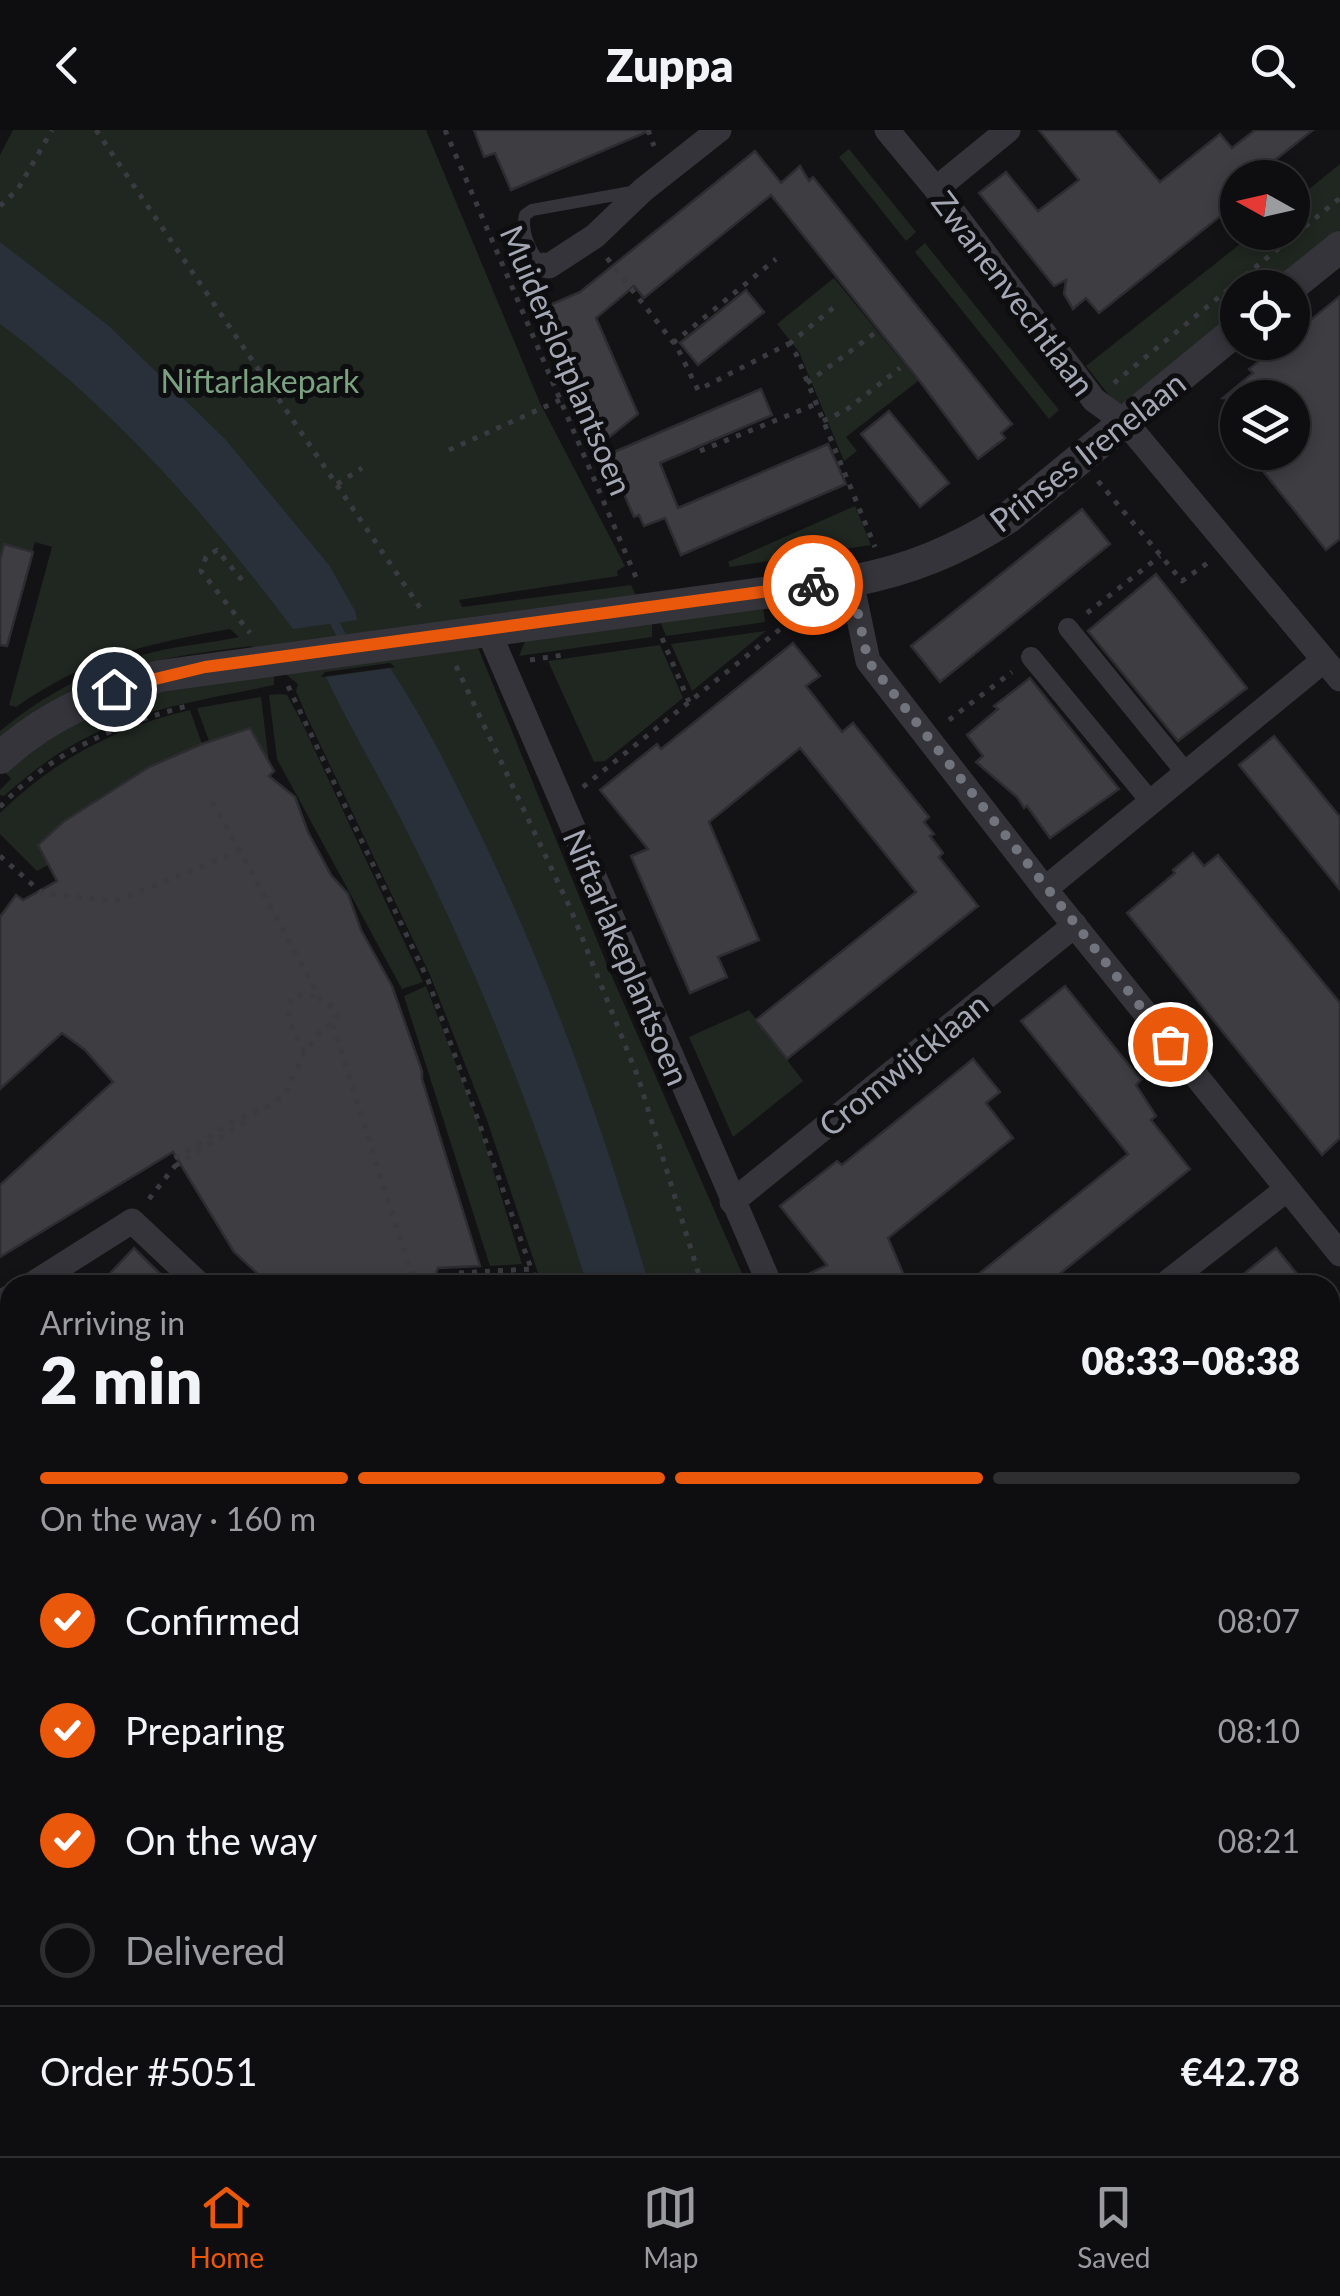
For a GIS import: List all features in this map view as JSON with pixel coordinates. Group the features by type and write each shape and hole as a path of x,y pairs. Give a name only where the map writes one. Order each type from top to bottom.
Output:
{"street":[{"path":"544,265 550,266 595,236 644,190 719,130"},
{"name":"Zwanenvechtlaan","path":"887,130 1094,400 1126,422 1332,670"},
{"path":"936,189 1008,130"},
{"path":"1310,271 1340,247"},
{"name":"Prinses Irenelaan","path":"0,758 35,730 87,698 160,676 278,666 413,632 487,628 851,581 905,569 969,543 1008,518 1220,344"},
{"path":"851,581 868,661 1045,889 1340,1254"},
{"name":"Niftarlakeplantsoen","path":"487,628 765,1275"},
{"path":"1068,628 1186,772"},
{"path":"1031,657 1151,802"},
{"path":"1045,889 1186,772 1332,670"},
{"name":"Cromwijcklaan","path":"732,1202 1074,925"},
{"path":"1177,1275 1286,1190"},
{"path":"50,1275 132,1221 189,1275"}],"lane":[{"path":"544,265 535,259 523,224 525,215 532,210 644,190"}],"path":[{"path":"0,206 18,189 52,130"},
{"path":"96,130 426,616 413,632 458,672 571,910 638,1077 699,1275"},
{"name":"Muiderslotplantsoen","path":"444,130 689,702"},
{"path":"595,236 604,255 674,342 698,390 788,344 833,308"},
{"path":"674,342 776,259"},
{"path":"808,383 875,334"},
{"path":"788,344 808,383 876,550 895,546 905,569"},
{"path":"823,421 846,410 900,368"},
{"path":"449,450 560,400"},
{"path":"700,451 816,404"},
{"path":"1080,460 1182,582 1230,546"},
{"path":"337,484 362,468"},
{"path":"242,580 217,550 201,567 245,630 278,666 428,980 534,1275"},
{"path":"562,804 784,626 784,589"},
{"path":"1,804 68,752 140,719 193,704"},
{"path":"132,1221 175,1166 172,1160 247,1115 272,1105 285,1094 305,1052 324,1026 338,1021 336,1013 319,996 212,802"},
{"path":"0,856 42,893 116,901 240,852"},
{"path":"305,1052 288,1018 288,1006 294,994 319,996"},
{"path":"332,1025 411,1273 418,1275"},
{"path":"458,1275 532,1269"}],"green space":[{"name":"Niftarlakepark","path":"13,130 426,130 540,403 625,566 617,571 618,576 459,600 462,607 631,585 636,595 466,618 610,972 743,1275 539,1275 487,1120 430,975 307,717 296,691 298,684 251,646 159,660 114,672 71,691 0,738 0,731 35,705 92,673 154,652 239,637 230,629 144,647 93,664 16,707 9,705 52,547 35,542 32,552 5,544 0,559 0,155"},
{"path":"849,149 916,232 906,241 839,157"},
{"path":"1340,164 1340,230 1289,270 1220,270 1220,326 1119,408 1086,366 1233,250 1310,250 1310,188"},
{"path":"925,243 1059,410 1049,419 915,252"},
{"path":"834,278 918,381 846,437 857,451 844,461 799,352 777,324"},
{"path":"855,506 871,545 730,567 728,562"},
{"path":"763,606 765,622 666,636 660,621"},
{"path":"652,622 652,637 519,656 526,639"},
{"path":"766,631 692,691 671,644"},
{"path":"660,645 683,698 605,761 594,762 548,661"},
{"path":"274,672 274,685 162,709 99,731 69,747 4,796 0,795 11,779 5,772 56,733 132,697"},
{"path":"269,695 287,695 303,725 423,982 402,989 277,759"},
{"path":"261,697 269,763 250,728 209,741 197,708"},
{"path":"190,710 202,744 116,787 56,828 37,844 48,865 37,871 0,834 0,813 42,777 111,736"},
{"path":"426,986 479,1124 522,1264 490,1266 404,996"},
{"path":"749,1010 803,1081 733,1137 689,1037"}],"shaded area":[{"path":"0,242 109,326 225,439 329,565 357,620 293,629 193,505 121,428 0,324"},
{"path":"390,668 445,762 501,877 549,991 593,1107 646,1275 584,1275 530,1114 486,1003 411,839 326,677"}],"pier":[{"path":"390,663 395,667 321,677 325,672"}],"building":[{"path":"474,130 651,130 511,190 495,153 484,157"},
{"path":"1039,130 1115,130 1160,182 1220,134 1232,148 1255,130 1313,130 1275,160 1220,160 1220,216 1099,313 1086,298 1073,309 1064,294 1066,280 1054,286 979,193 1006,172 1038,211 1079,180"},
{"path":"755,151 781,183 800,166 809,181 813,177 1012,424 1001,433 1005,438 978,459 771,195 644,298 634,286 596,318 638,414 602,443 543,308 580,292"},
{"path":"746,290 764,312 698,365 680,343"},
{"path":"1340,296 1340,539 1326,550 1262,470 1310,470 1310,380 1245,380 1253,373 1249,369 1260,360 1310,360 1310,320"},
{"path":"761,389 772,415 660,463 678,508 828,444 846,484 681,555 665,518 644,526 639,515 634,517 607,455"},
{"path":"889,411 949,483 920,507 861,434"},
{"path":"1082,509 1110,544 940,682 911,646"},
{"path":"4,544 33,552 7,646 0,645 0,560"},
{"path":"1156,574 1247,688 1178,741 1088,631"},
{"path":"793,643 820,676 806,686 842,732 853,723 929,817 924,822 943,853 939,857 978,906 787,1059 756,1020 916,892 800,748 709,822 759,940 718,957 727,977 690,993 631,856 648,849 600,790 657,744 661,749"},
{"path":"1030,678 1119,789 1050,838 1027,806 1024,808 1017,797 976,762 983,756 967,735 998,709 994,706"},
{"path":"250,728 274,771 269,776 295,797 331,875 348,894 361,930 392,986 422,1071 480,1266 438,1268 436,1275 259,1275 234,1252 173,1152 0,1257 0,1185 113,1082 85,1050 62,1033 0,1089 0,917 16,895 23,900 57,881 38,845 63,822 149,767"},
{"path":"1274,736 1340,817 1340,890 1239,765"},
{"path":"1193,853 1204,866 1218,855 1340,1003 1340,1138 1322,1155 1127,913"},
{"path":"1065,986 1141,1080 1136,1085 1156,1116 1151,1120 1190,1169 1058,1275 977,1275 1128,1154 1021,1021"},
{"path":"973,1059 1000,1092 986,1103 1013,1138 888,1238 904,1275 806,1275 827,1265 780,1206 837,1161 842,1165"},
{"path":"134,1248 162,1275 108,1275"},
{"path":"1276,1248 1298,1275 1242,1275"}],"waterway":[{"path":"335,623 345,643"}],"way so far":[{"path":"813,585 851,581 868,661 1170,1044"}],"route":[{"path":"114,689 205,667 813,585"}]}
